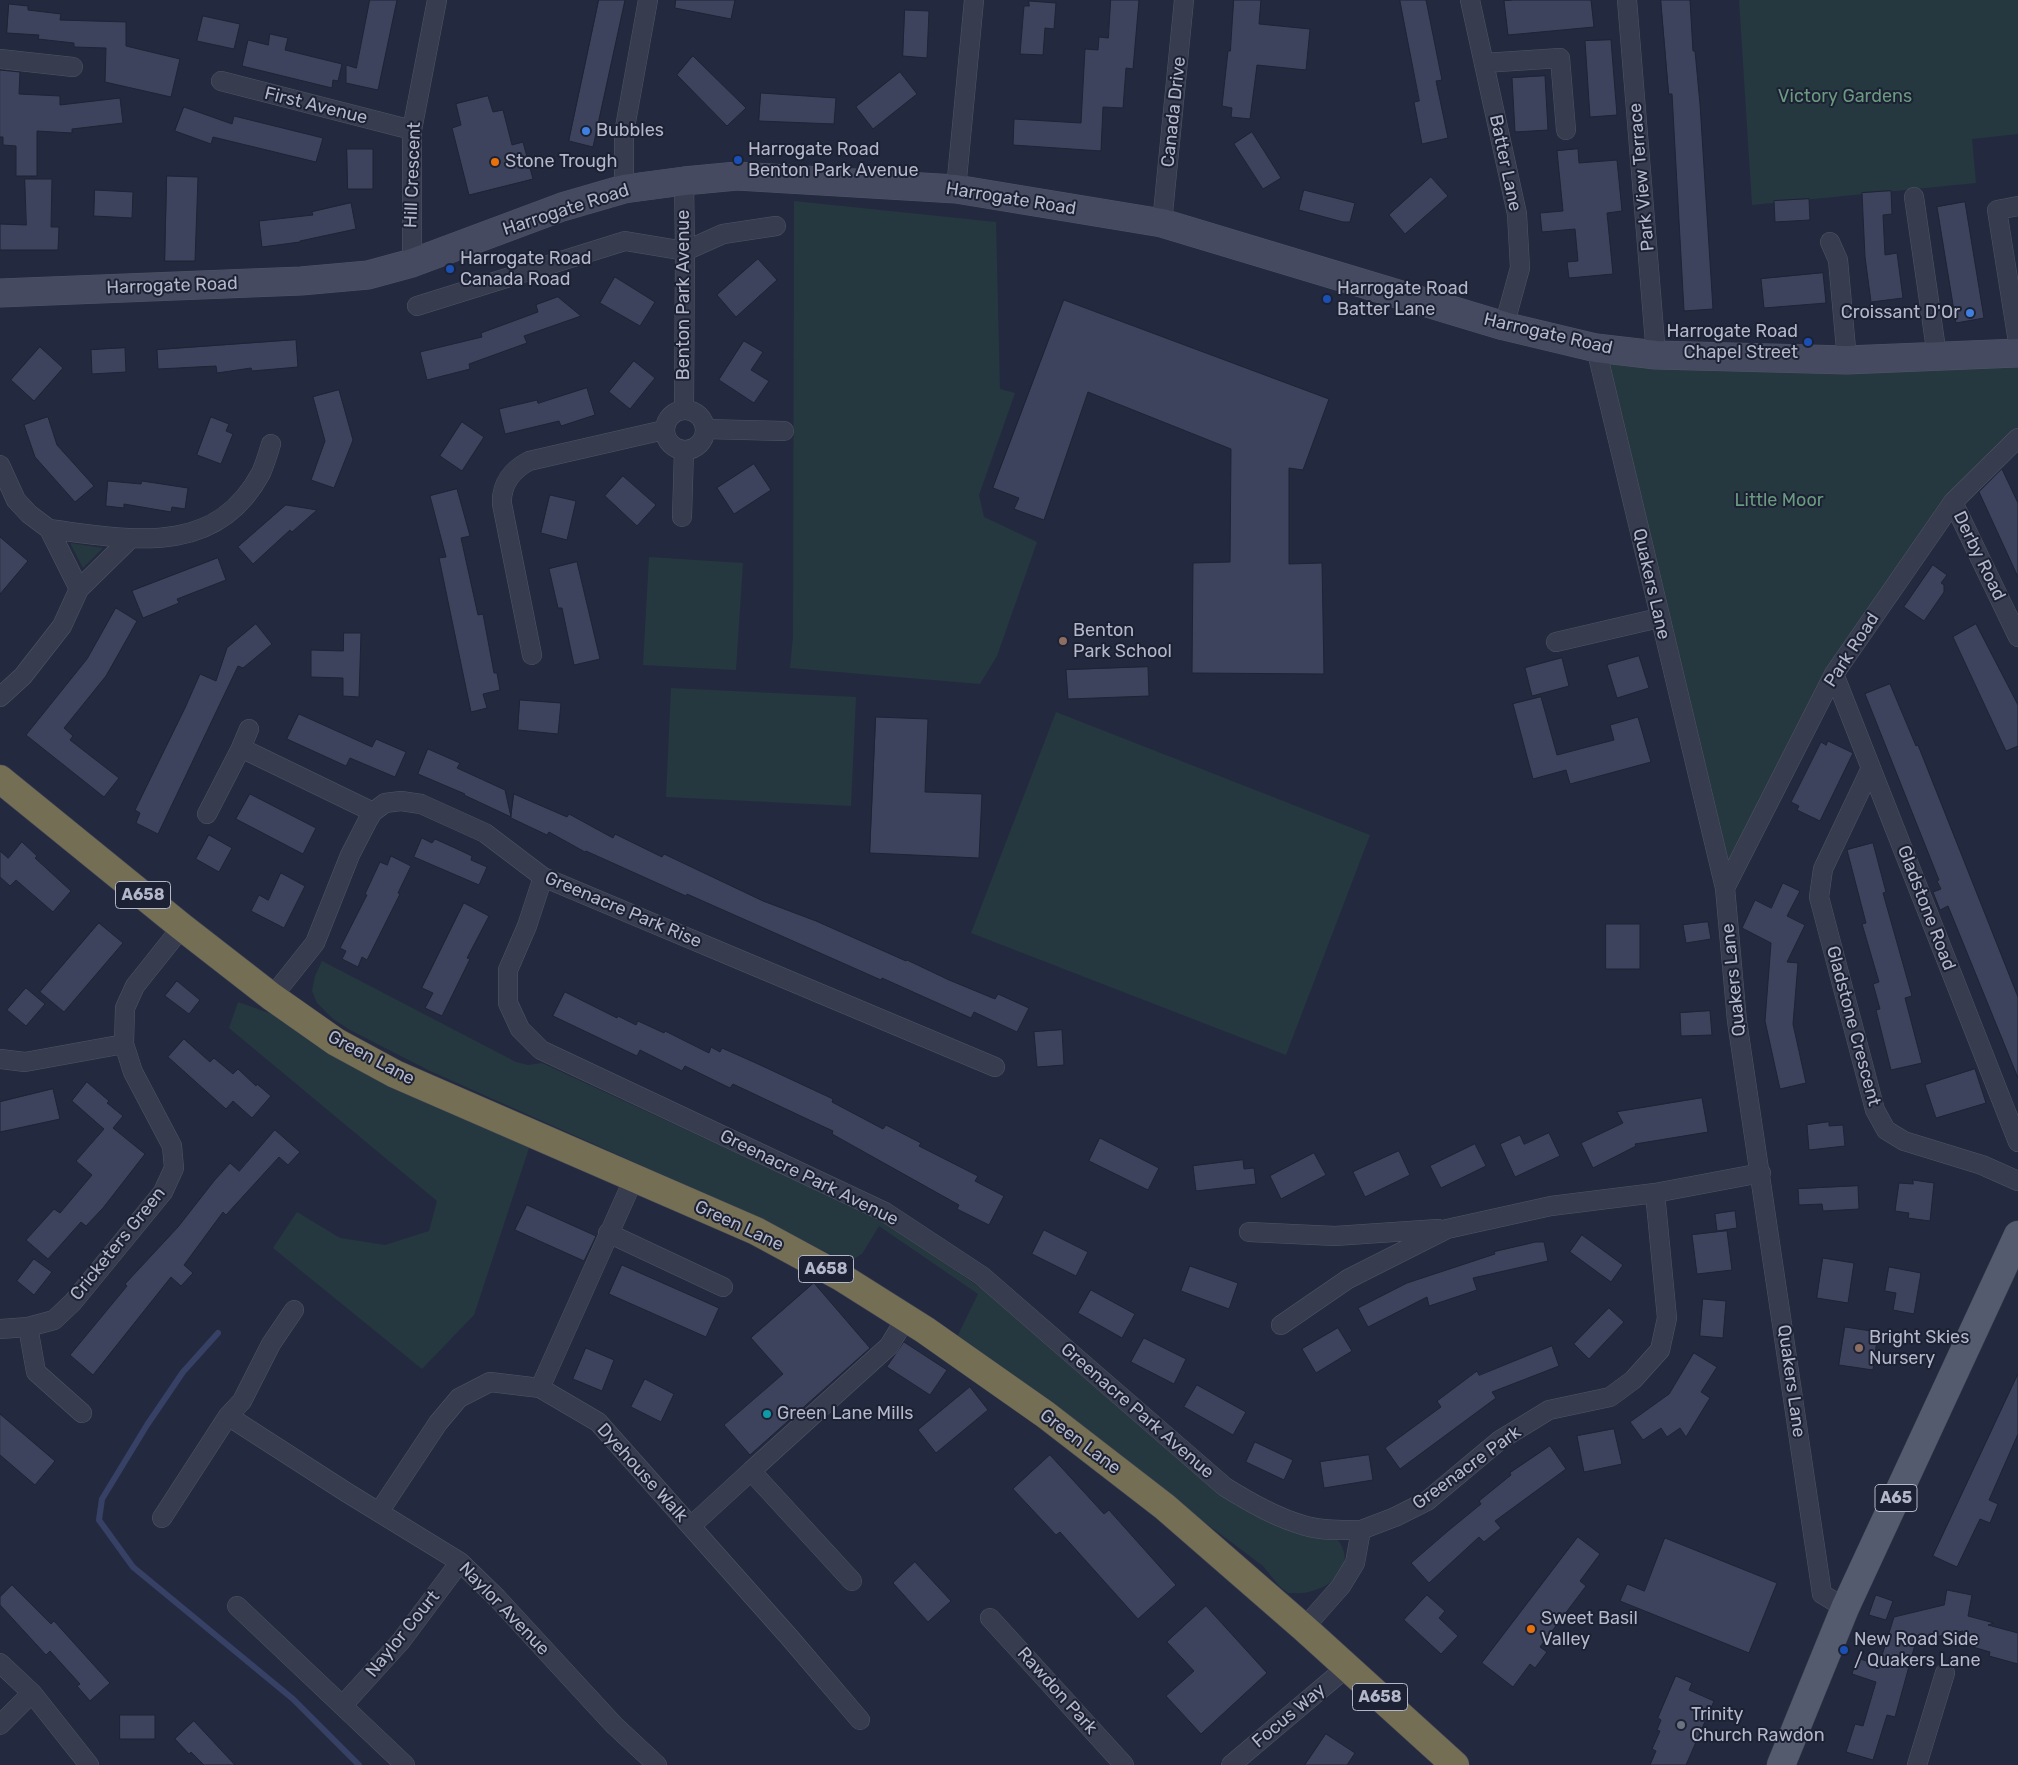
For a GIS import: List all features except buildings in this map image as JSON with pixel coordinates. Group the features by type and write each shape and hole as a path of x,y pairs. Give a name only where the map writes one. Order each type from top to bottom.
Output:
{"highway":[{"name":"Green Lane","path":"0,779 182,927 272,997 336,1042 394,1074 756,1232 841,1277 906,1318 1046,1415 1165,1507 1304,1628 1455,1765"}],"main road":[{"name":"Harrogate Road","path":"0,293 301,281 368,275 412,263 562,207 624,189 737,176 956,189 1162,223 1504,326 1596,348 1656,355 1847,360 2018,353"},
{"name":"A65","path":"1781,1765 1845,1608 2018,1235"}],"street":[{"name":"Hill Crescent","path":"412,263 412,130 437,0"},
{"path":"624,189 624,133 648,0"},
{"path":"956,189 974,0"},
{"name":"Canada Drive","path":"1162,223 1184,0"},
{"name":"Batter Lane","path":"1470,0 1517,214 1520,268 1504,326"},
{"name":"Park View Terrace","path":"1627,0 1656,355"},
{"path":"1484,63 1560,58 1566,130"},
{"path":"0,59 73,67"},
{"name":"First Avenue","path":"221,81 412,130"},
{"name":"Benton Park Avenue","path":"684,181 686,251 684,410"},
{"path":"1914,197 1937,356"},
{"path":"2018,206 1997,210 2018,342"},
{"path":"417,306 625,240 686,251 722,234 776,226"},
{"path":"1830,242 1838,260 1847,360"},
{"name":"Quakers Lane","path":"1596,348 1725,888 1737,1021 1822,1594 1845,1608"},
{"path":"684,410 694,412 699,416 705,429 702,440 698,445 684,450 674,447 669,442 664,430 669,416 674,412 684,410"},
{"path":"705,429 784,431"},
{"path":"532,655 502,504 503,488 508,479 521,465 529,461 664,430"},
{"name":"Park Road","path":"1725,888 1834,674 1953,502 2018,438"},
{"path":"49,529 130,539 183,536 207,527 228,514 250,492 262,471 271,444"},
{"path":"682,517 684,450"},
{"path":"0,465 6,483 16,500 29,514 49,529 79,589"},
{"name":"Derby Road","path":"1953,502 2018,637"},
{"path":"3,693 23,676 62,626 79,589 130,539"},
{"path":"1556,642 1659,618"},
{"name":"Gladstone Road","path":"1834,674 2018,1142"},
{"path":"207,814 249,729"},
{"path":"241,748 373,812 350,855 315,943 272,997"},
{"name":"Gladstone Crescent","path":"1871,768 1822,869 1819,897 1875,1110 1886,1130 1904,1141 1982,1165 2018,1182"},
{"name":"Greenacre Park Rise","path":"373,812 385,803 401,800 421,804 485,833 543,877 995,1067"},
{"name":"Greenacre Park Avenue","path":"543,877 527,926 508,970 508,1003 520,1029 541,1050 885,1212 982,1276 1225,1487 1260,1509 1307,1526 1336,1530 1361,1530"},
{"name":"Cricketers Green","path":"0,1329 28,1327 54,1320 73,1302 164,1192 174,1168 172,1146 133,1072 124,1044 125,1008 135,986 182,927"},
{"path":"0,1059 25,1062 124,1044"},
{"path":"1248,1232 1336,1236 1447,1229 1551,1206 1654,1193 1761,1173"},
{"path":"540,1388 634,1178"},
{"name":"Greenacre Park","path":"1361,1530 1395,1517 1427,1501 1500,1440 1549,1410 1610,1397 1633,1380 1660,1350 1666,1318 1654,1193"},
{"path":"1281,1325 1348,1279 1447,1229"},
{"path":"608,1233 723,1287"},
{"path":"162,1518 228,1416 242,1400 271,1344 294,1310"},
{"path":"691,1526 889,1346 906,1318"},
{"path":"28,1327 36,1372 82,1413"},
{"name":"Dyehouse Walk","path":"379,1512 438,1424 460,1398 490,1382 540,1388 598,1422 860,1720"},
{"name":"Naylor Avenue","path":"228,1416 460,1562 497,1598 614,1725 657,1765"},
{"path":"751,1471 852,1581"},
{"path":"1304,1628 1341,1586 1354,1564 1361,1530"},
{"name":"Naylor Court","path":"343,1704 401,1641 460,1562"},
{"path":"237,1606 343,1704 405,1765"},
{"name":"Rawdon Park","path":"990,1618 1124,1765"},
{"path":"0,1663 32,1693 89,1765"},
{"name":"Focus Way","path":"1231,1765 1347,1667"},
{"path":"1917,1765 1945,1673"},
{"path":"0,1725 32,1693"}],"green space":[{"name":"Victory Gardens","path":"1739,0 2018,0 2018,134 1972,139 1976,183 1752,205"},
{"path":"794,201 996,222 1000,389 1015,393 979,495 984,517 1037,542 997,656 980,684 790,668 793,636"},
{"name":"Little Moor","path":"1596,348 2018,353 2018,438 1953,502 1834,674 1725,888"},
{"path":"70,543 103,548 83,568"},
{"path":"649,557 743,563 736,670 643,665"},
{"path":"671,688 856,697 851,806 666,797"},
{"path":"1056,712 1370,835 1286,1055 971,933"},
{"path":"322,961 516,1062 528,1065 542,1063 883,1221 1007,1306 1236,1505 1261,1515 1337,1539 1345,1556 1341,1571 1336,1578 1321,1588 1306,1593 1288,1593 1279,1586 1263,1566 957,1337 978,1294 879,1226 862,1254 847,1263 762,1219 430,1071 350,1030 333,1019 317,1003 312,991 315,976"},
{"path":"238,1002 295,1022 529,1148 474,1315 422,1369 273,1248 297,1212 340,1238 385,1245 429,1231 437,1201 229,1028"}],"waterway":[{"path":"218,1333 183,1372 147,1425 102,1499 99,1520 133,1567 293,1699 359,1765"}],"place":[{"name":"Bubbles","path":"586,131"},
{"name":"Harrogate Road Benton Park Avenue","path":"738,160"},
{"name":"Stone Trough","path":"495,162"},
{"name":"Harrogate Road Canada Road","path":"450,269"},
{"name":"Harrogate Road Batter Lane","path":"1327,299"},
{"name":"Croissant D'Or","path":"1970,313"},
{"name":"Harrogate Road Chapel Street","path":"1808,342"},
{"name":"Benton Park School","path":"1063,641"},
{"name":"Bright Skies Nursery","path":"1859,1348"},
{"name":"Green Lane Mills","path":"767,1414"},
{"name":"Sweet Basil Valley","path":"1531,1629"},
{"name":"New Road Side / Quakers Lane","path":"1844,1650"},
{"name":"Trinity Church Rawdon","path":"1681,1725"}]}
